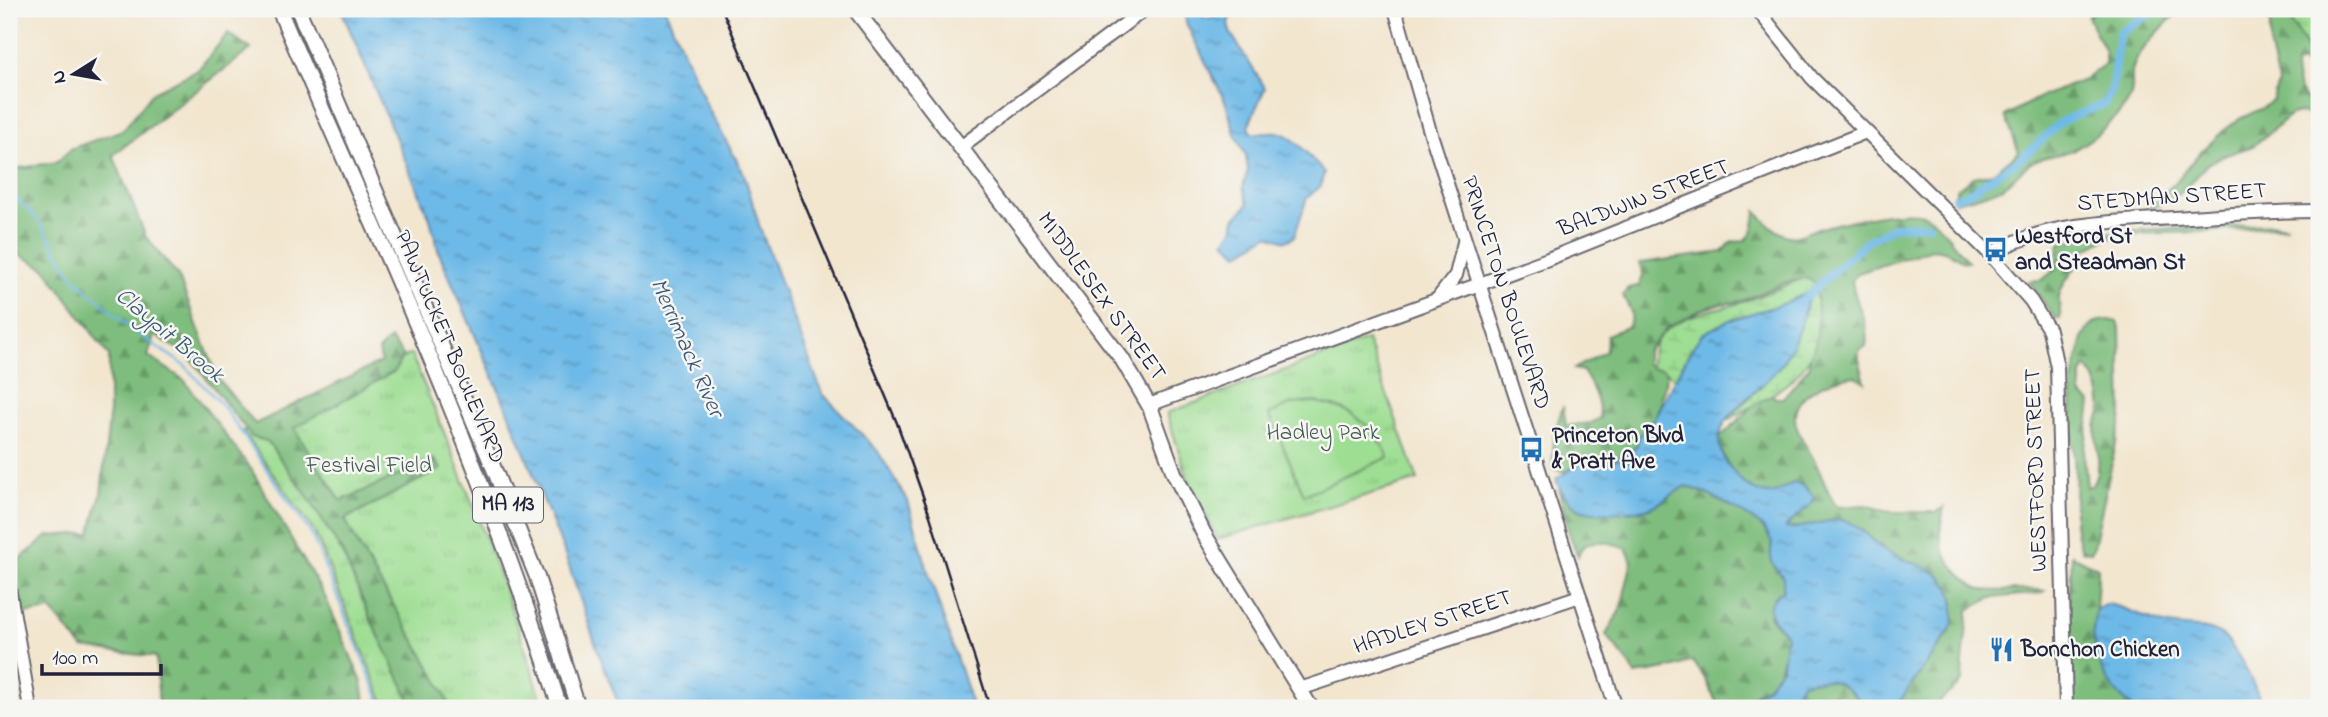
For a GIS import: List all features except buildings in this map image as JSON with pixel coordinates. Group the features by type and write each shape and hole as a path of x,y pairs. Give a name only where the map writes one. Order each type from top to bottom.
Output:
{"main road":[{"name":"PAWTUCKET BOULEVARD","path":"279,9 465,443 518,580 560,708"},
{"name":"PAWTUCKET BOULEVARD","path":"298,9 494,469 537,577 578,708"},
{"name":"MIDDLESEX STREET","path":"855,9 1122,359 1149,405 1174,473 1197,522 1311,708"},
{"path":"961,146 1145,9"},
{"name":"PRINCETON BOULEVARD","path":"1395,9 1429,128 1616,708"},
{"name":"WESTFORD STREET","path":"1757,9 1812,78 1990,254 2031,301 2049,330 2057,367 2066,708"},
{"name":"BALDWIN STREET","path":"1149,405 1659,216 1866,132"},
{"name":"STEDMAN STREET","path":"1990,254 2026,237 2078,225 2319,211"},
{"path":"1435,301 1456,275 1465,238"},
{"path":"9,587 30,708"},
{"name":"HADLEY STREET","path":"1300,689 1580,596"}],"green space":[{"path":"2182,9 2139,55 2134,64 2132,88 2126,105 2090,140 2065,153 2030,163 2001,188 1955,202 1953,196 1956,189 1974,177 1993,173 2019,152 2005,116 2038,98 2084,80 2105,64 2105,52 2088,17 2094,11"},
{"path":"2265,9 2284,9 2319,69 2319,81 2303,62 2295,65 2298,86 2310,103 2311,115 2291,115 2253,146 2207,164 2190,184 2170,201 2145,210 2175,183 2196,157 2222,132 2273,100 2278,83 2270,49 2270,15"},
{"path":"2284,9 2319,9 2319,69"},
{"path":"228,33 251,49 113,155 146,237 178,276 218,379 255,424 381,362 379,350 390,339 403,355 395,371 294,428 341,501 434,459 441,469 345,519 451,708 414,708 371,620 342,552 306,494 267,441 252,437 188,355 154,335 148,356 184,380 251,469 326,599 362,682 366,708 159,708 156,657 83,648 51,610 25,614 15,583 16,562 48,536 90,533 101,494 109,419 109,356 45,268 9,249 9,160 15,169 57,162 72,148 123,130 153,92 198,70"},
{"path":"1756,211 1777,231 1792,236 1871,217 1919,213 1939,225 1968,262 1941,250 1932,249 1858,273 1852,280 1866,329 1866,346 1859,350 1865,382 1855,376 1824,384 1805,396 1795,414 1800,435 1838,507 1864,505 1893,512 1936,512 1944,507 1941,536 1944,552 1962,576 1985,590 2045,591 1991,598 1968,610 1962,682 1932,708 1895,708 1950,632 1939,575 1887,551 1849,522 1839,520 1797,529 1785,528 1815,498 1800,484 1794,483 1773,493 1758,492 1735,474 1720,448 1718,439 1748,411 1767,385 1775,398 1783,398 1809,367 1818,296 1807,281 1800,279 1784,283 1742,301 1701,310 1668,327 1647,351 1647,365 1657,364 1666,368 1667,376 1660,406 1653,420 1640,434 1637,446 1615,460 1595,464 1581,463 1565,472 1552,469 1554,434 1563,406 1566,426 1591,423 1600,418 1597,399 1590,383 1583,371 1574,369 1606,351 1607,335 1629,326 1632,314 1623,295 1628,288 1639,286 1643,276 1640,263 1723,252 1732,241 1739,242 1748,238"},
{"path":"2272,224 2287,226 2132,234 2107,238 2083,251 2079,263 2061,289 2060,319 2056,319 2029,281 2042,280 2056,269 2060,243 2098,234"},
{"path":"1805,278 1816,283 1818,320 1813,349 1806,364 1795,377 1768,397 1723,423 1767,380 1789,350 1804,314 1809,292 1751,315 1692,348 1675,378 1663,369 1651,368 1653,351 1659,338 1682,320 1743,302"},
{"path":"2110,320 2117,322 2120,330 2122,416 2091,552 2082,550 2076,531 2071,396 2084,334 2092,324","holes":["2086,367 2098,388 2101,406 2096,428 2097,472 2091,486 2087,487 2084,455 2091,403 2081,394 2081,376"]},
{"name":"Hadley Park","path":"1367,340 1418,480 1218,539 1187,477 1167,413"},
{"name":"Festival Field","path":"411,354 482,529 544,708 386,708 315,533 243,431"},
{"path":"1315,402 1340,408 1359,419 1368,426 1389,457 1304,495 1269,414 1292,404"},
{"path":"1685,486 1726,504 1763,528 1772,542 1772,561 1783,576 1783,590 1774,597 1769,616 1786,635 1780,667 1771,683 1764,689 1730,703 1725,708 1719,708 1706,680 1693,661 1635,675 1606,635 1621,608 1632,561 1626,548 1599,542 1586,545 1578,556 1569,533 1559,491 1577,508 1639,511 1652,507"},
{"path":"2072,555 2098,568 2095,642 2098,658 2104,674 2131,706 2129,708 2073,708 2069,601"},
{"path":"1827,678 1845,686 1868,708 1789,708 1793,695 1802,683"}],"water":[{"name":"Merrimack River","path":"341,9 665,9 707,106 744,174 760,228 822,393 877,450 908,501 929,575 973,708 620,708 563,549 508,411 439,253 430,219"},
{"path":"1183,9 1190,9 1208,19 1219,9 1232,9 1228,24 1230,32 1265,88 1249,124 1250,132 1284,134 1297,143 1324,172 1321,186 1307,198 1294,237 1286,241 1268,235 1238,254 1225,241 1233,230 1235,219 1248,204 1243,187 1248,170 1246,156 1235,134 1226,103 1187,25"},
{"path":"1810,291 1799,330 1786,358 1728,418 1721,431 1720,445 1726,462 1744,483 1754,490 1775,493 1795,483 1807,489 1815,498 1786,528 1800,528 1832,520 1851,523 1884,549 1928,569 1946,582 1952,592 1954,606 1951,629 1895,708 1868,708 1846,688 1823,679 1802,683 1793,695 1789,708 1763,708 1750,700 1767,687 1782,666 1786,635 1772,617 1769,607 1783,590 1783,576 1772,561 1772,542 1763,528 1748,517 1714,497 1685,486 1660,503 1645,509 1586,511 1569,500 1556,479 1581,463 1595,464 1615,460 1637,446 1640,434 1653,420 1702,334 1727,321 1791,301"},
{"path":"2107,604 2164,624 2218,633 2238,656 2251,679 2262,708 2134,708 2123,699 2106,677 2096,650 2094,622 2097,609"}],"waterway":[{"path":"1955,198 1967,194 2022,158 2062,121 2104,104 2112,88 2119,33 2158,9"},
{"name":"Claypit Brook","path":"9,190 38,220 73,277 135,332 184,365 223,406 312,535 383,708"},
{"path":"1804,299 1867,241 1895,226 1929,225"}],"railway":[{"path":"722,9 897,423 930,516 990,708"}],"place":[{"name":"Westford St and Steadman St","path":"1995,250"},
{"name":"Princeton Blvd & Pratt Ave","path":"1532,449"},
{"name":"Bonchon Chicken","path":"2001,650"}]}
